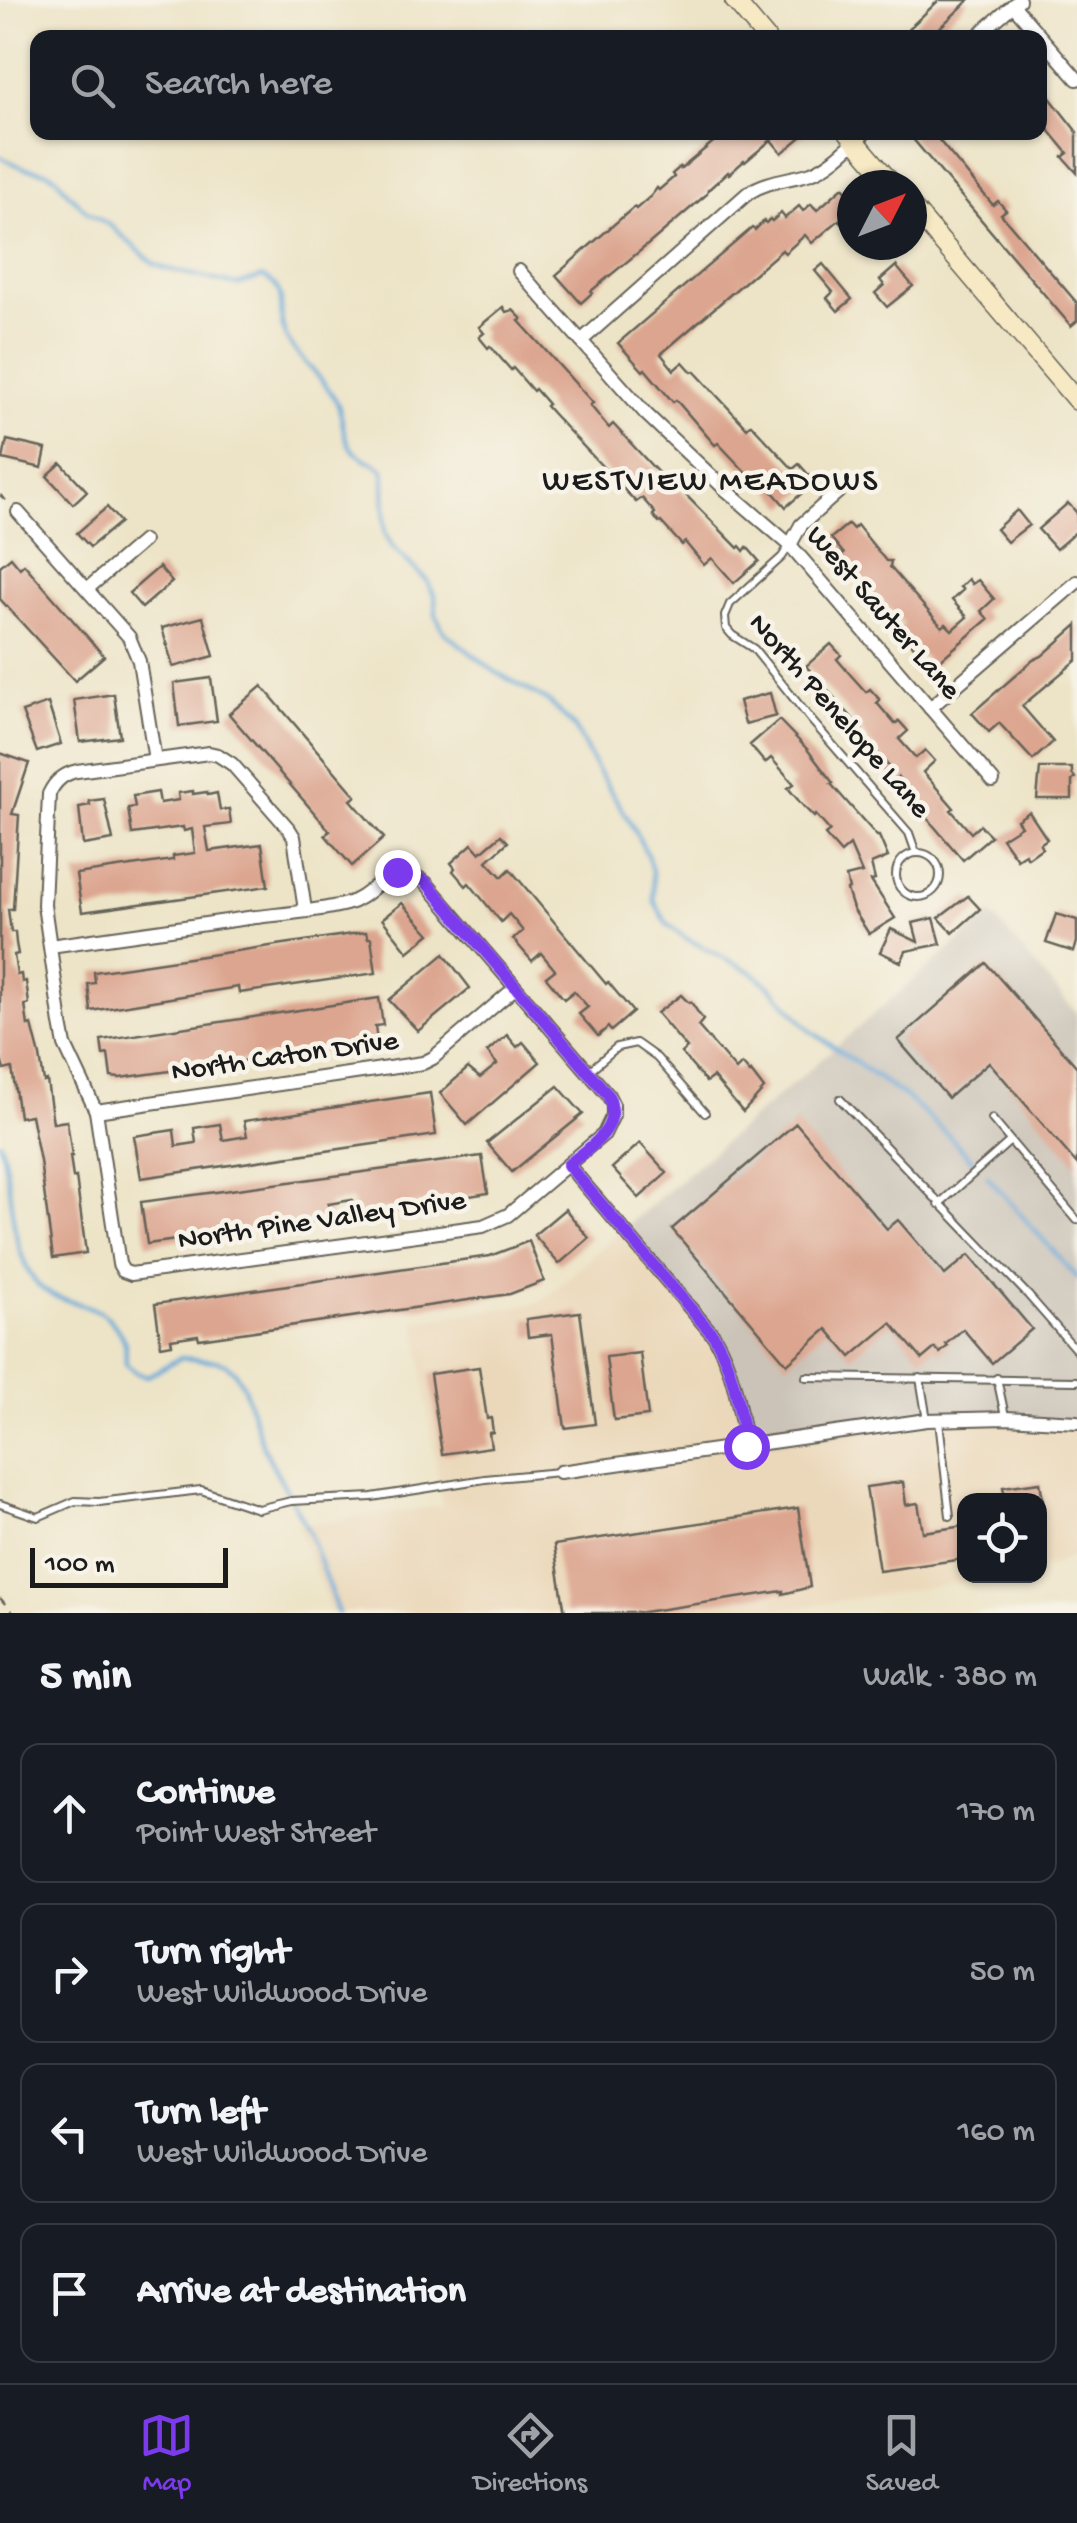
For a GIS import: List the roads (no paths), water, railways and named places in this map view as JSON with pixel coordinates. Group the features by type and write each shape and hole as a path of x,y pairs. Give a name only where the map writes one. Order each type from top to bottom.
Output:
{"street":[{"path":"734,0 759,30"},
{"path":"984,30 1016,2 1038,30"},
{"path":"1047,41 1077,79"},
{"path":"581,340 748,194 768,182 814,172 830,163 851,140"},
{"path":"860,140 882,170"},
{"path":"927,226 1077,401"},
{"name":"West Sauter Lane","path":"519,271 646,414 790,545 993,781"},
{"name":"North Penelope Lane","path":"790,545 801,524 847,484"},
{"path":"18,512 129,637 135,648 155,760"},
{"path":"88,589 143,541"},
{"path":"930,708 1077,582"},
{"path":"96,1111 65,1045 44,905 50,794 64,775 209,753 226,758 294,837 304,910"},
{"path":"50,946 348,904 386,877 408,872 426,882 588,1072"},
{"name":"North Caton Drive","path":"96,1111 424,1062 434,1058 515,988"},
{"name":"North Pine Valley Drive","path":"96,1111 119,1264 131,1274 483,1226 508,1215 610,1126 613,1105 588,1072"},
{"path":"568,1165 714,1336 733,1377 746,1446"},
{"path":"560,1472 932,1420 1006,1418 1077,1422"}],"lane":[{"name":"North Penelope Lane","path":"790,545 730,604 726,628 754,650 910,833 916,853"},
{"name":"North Penelope Lane","path":"916,853 930,856 940,873 932,892 920,897 907,894 896,876 904,858 916,853"},
{"path":"588,1072 617,1047 636,1043 657,1058 705,1113"},
{"path":"840,1099 1077,1351"},
{"path":"992,1119 1077,1220"},
{"path":"939,1204 1009,1142"},
{"path":"806,1377 1077,1381"},
{"path":"920,1378 950,1516"},
{"path":"997,1378 1006,1418"},
{"path":"0,1504 38,1517 75,1501 99,1502 200,1490 258,1509 291,1501 372,1497 560,1472"}],"waterway":[{"path":"0,157 56,177 89,213 111,226 154,264 237,285 262,277 277,288 286,337 333,396 348,444 384,471 385,533 392,546 427,581 444,632 494,671 548,701 575,728 647,854 654,901 667,924 687,939 752,972 811,1031 908,1099 973,1161"},
{"path":"0,1142 18,1245 39,1286 106,1316 124,1341 126,1364 137,1373 148,1376 180,1358 218,1361 236,1373 263,1447 309,1532 338,1613"},
{"path":"987,1176 1077,1278"}],"district":[{"name":"WESTVIEW MEADOWS","path":"711,483"}]}
